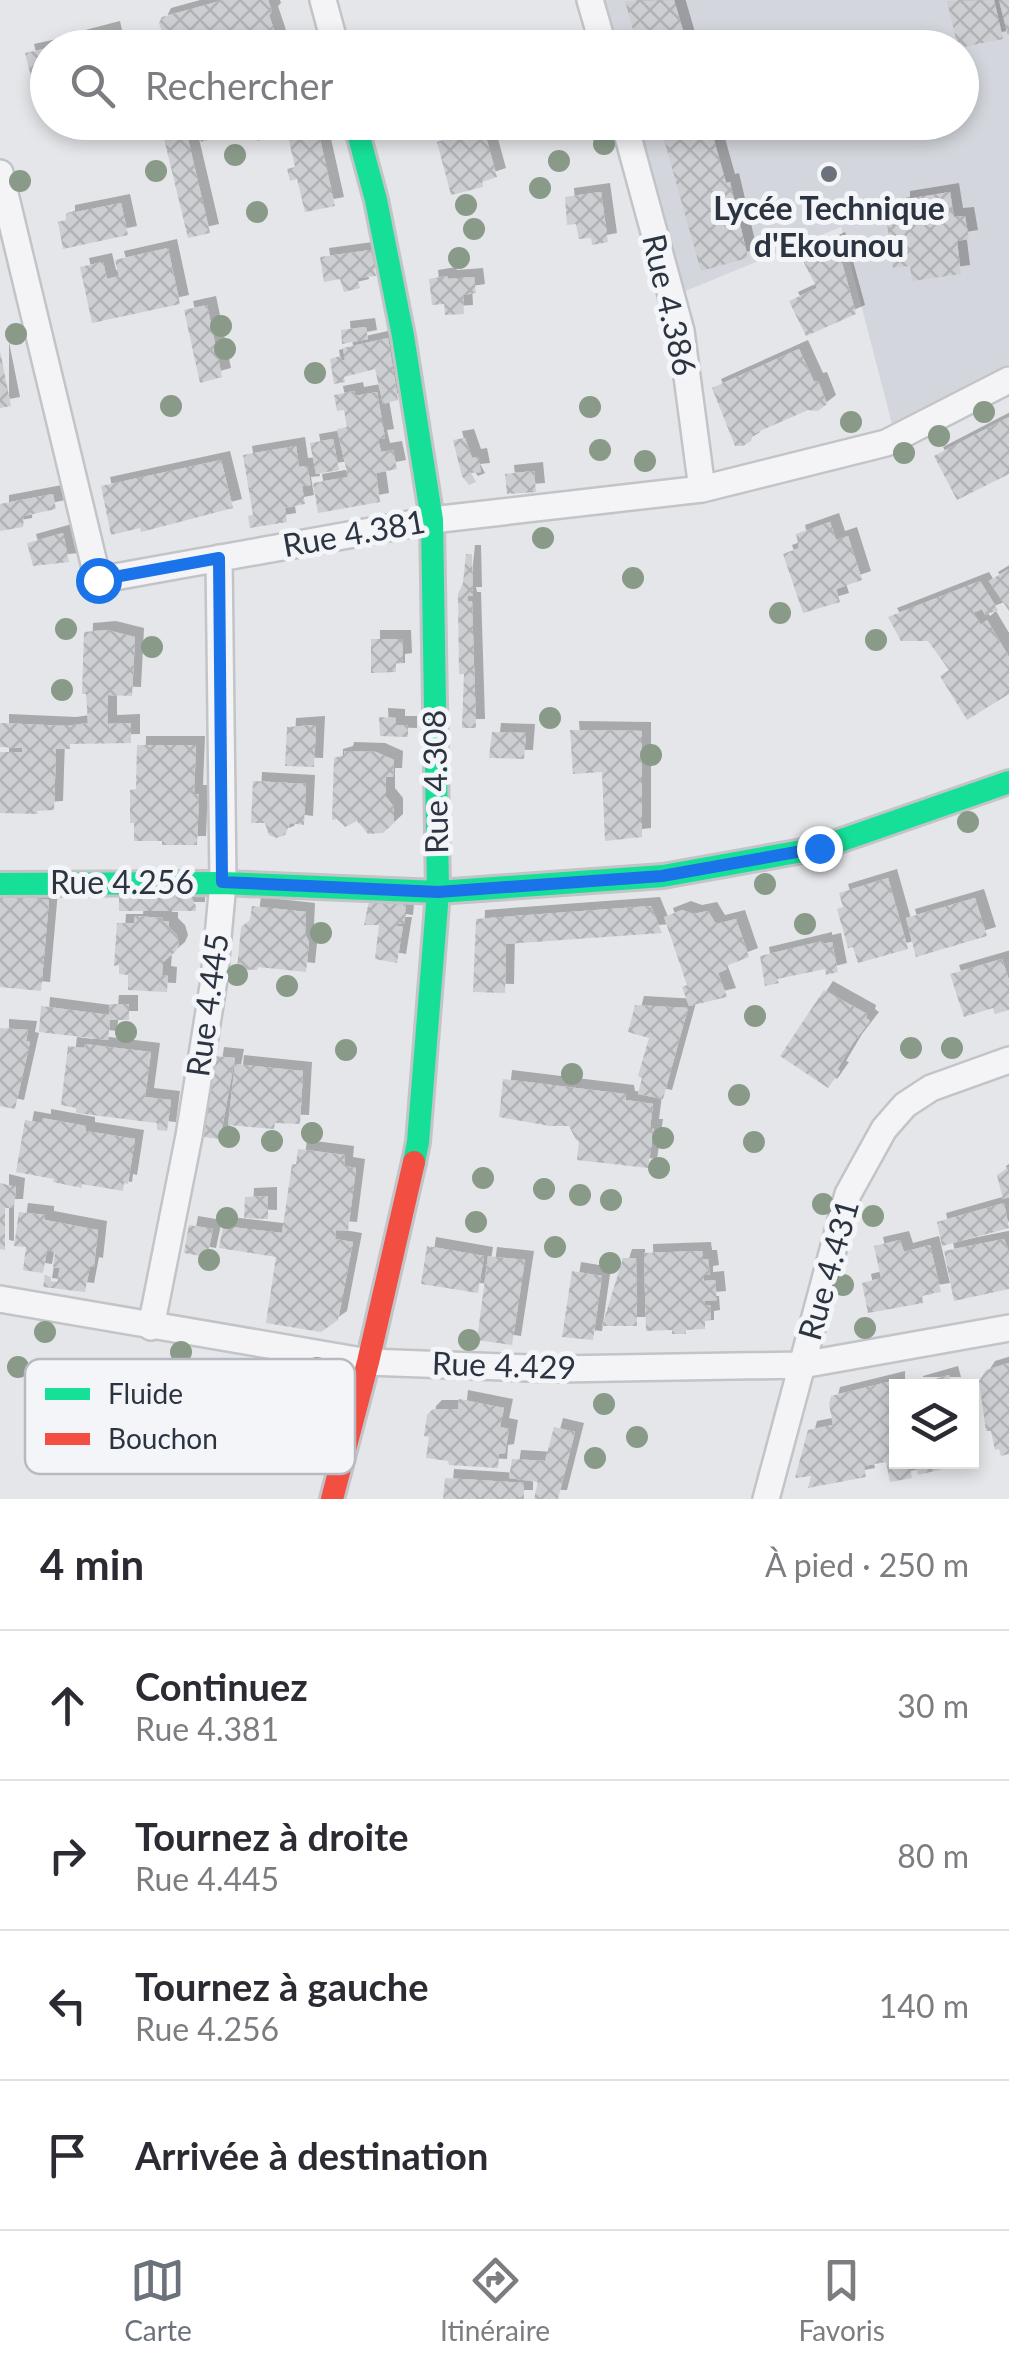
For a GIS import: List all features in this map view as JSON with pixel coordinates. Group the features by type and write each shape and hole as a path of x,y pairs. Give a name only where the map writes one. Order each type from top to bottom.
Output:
{"street":[{"path":"323,0 331,30"},
{"path":"590,0 599,30"},
{"name":"Rue 4.308","path":"355,1411 418,1142 438,892 432,520 404,336 361,140"},
{"name":"Rue 4.386","path":"629,140 681,331 702,489"},
{"name":"Rue 4.381","path":"0,173 98,580 432,520 702,489 886,443 1009,380"},
{"name":"Rue 4.445","path":"151,1327 208,1019 222,882 219,558"},
{"name":"Rue 4.256","path":"0,884 222,882 438,892 662,876 819,848 1009,782"},
{"name":"Rue 4.431","path":"766,1499 848,1194 884,1129 905,1105 931,1088 1009,1060"},
{"name":"Rue 4.429","path":"0,1300 349,1359"},
{"name":"Rue 4.429","path":"355,1360 558,1369 802,1366 1009,1328"},
{"name":"Rue 4.308","path":"332,1499 339,1474"}],"shaded area":[{"name":"Lycée Technique d'Ekounou","path":"600,0 1009,0 1009,364 893,428 841,227 683,292 640,140 979,140 979,30 609,30"}],"building":[{"path":"224,0 268,0 274,30 161,30 162,17"},
{"path":"674,0 683,30 633,30 625,1"},
{"path":"994,0 1003,39 979,44 979,30 954,30 947,1"},
{"path":"999,0 1009,0 1009,36 1008,36"},
{"path":"164,140 188,140 210,233 188,238"},
{"path":"289,140 320,140 335,206 305,212 297,179 290,181 287,169 295,167"},
{"path":"487,140 497,177 482,182 483,187 451,195 437,142"},
{"path":"664,140 714,140 726,183 730,182 748,258 701,271"},
{"path":"601,192 608,242 592,245 591,238 579,239 576,224 567,225 565,197"},
{"path":"950,192 954,217 965,216 969,239 957,241 961,274 912,281 910,266 893,268 885,209 901,206 901,200"},
{"path":"121,203 128,235 63,249 58,222 66,220 66,214"},
{"path":"836,241 856,314 806,336 789,301 817,288 801,257"},
{"path":"168,248 180,304 92,323 80,267 103,262 107,279 119,276 115,260"},
{"path":"371,250 376,276 357,278 360,288 344,292 340,279 324,282 320,257"},
{"path":"474,277 476,293 463,295 464,314 445,315 444,304 432,305 429,279"},
{"path":"207,305 222,377 200,383 184,310"},
{"path":"366,327 368,339 342,344 341,330"},
{"path":"388,338 398,400 383,404 375,369 344,377 345,382 334,384 330,359 340,356 345,360 343,348"},
{"path":"799,349 827,404 818,411 808,410 753,434 751,441 735,446 712,388"},
{"path":"0,351 11,406 0,408"},
{"path":"354,391 355,396 377,392 385,438 378,439 381,452 393,450 397,469 376,473 380,502 318,513 313,483 348,477 337,429 347,427 344,410 337,411 334,395"},
{"path":"1009,417 1009,474 957,500 934,456"},
{"path":"465,438 472,458 478,457 481,472 471,473 476,482 469,485 462,476 453,440"},
{"path":"333,439 339,470 316,474 310,443"},
{"path":"296,446 299,467 307,466 311,485 302,486 305,504 285,508 287,522 250,528 248,516 253,515 243,455"},
{"path":"221,460 233,508 141,532 140,528 111,535 101,486"},
{"path":"534,471 536,492 507,494 505,474"},
{"path":"53,494 56,509 24,516 23,527 0,531 0,504"},
{"path":"830,522 836,540 848,536 862,580 836,589 840,602 803,613 783,554 799,548 796,534"},
{"path":"63,533 69,562 33,566 27,543"},
{"path":"466,554 472,554 473,596 467,596 472,601 476,728 462,728 464,674 459,674 458,594"},
{"path":"1009,569 1009,611 989,581"},
{"path":"980,581 998,610 985,615 982,609 973,613 981,625 987,620 1009,657 1009,694 967,720 940,676 949,670 928,641 901,641 888,617"},
{"path":"107,630 135,637 132,696 108,695 108,724 131,723 131,743 70,744 70,749 56,749 54,810 37,811 38,814 0,813 0,752 22,752 22,748 0,747 0,723 88,723 86,694 82,694 84,632"},
{"path":"371,639 402,639 403,662 396,663 396,672 371,673"},
{"path":"379,717 396,718 396,725 408,725 408,737 380,736"},
{"path":"316,725 314,767 285,766 287,727"},
{"path":"570,730 642,731 642,837 605,841 602,772 573,774"},
{"path":"492,732 526,733 524,759 489,758"},
{"path":"137,745 196,745 197,845 134,841 130,790 136,789"},
{"path":"345,751 376,752 394,760 393,777 386,777 386,797 394,807 394,823 383,833 368,834 357,821 345,827 337,819 332,820 334,758"},
{"path":"253,781 306,784 304,825 290,823 285,835 276,838 269,835 265,823 251,823"},
{"path":"888,878 908,949 858,963 853,947 848,948 837,909 843,907 839,893"},
{"path":"119,887 186,888 196,911 119,911"},
{"path":"0,894 49,900 41,991 0,987"},
{"path":"975,898 987,936 916,957 906,918"},
{"path":"369,901 406,901 404,924 396,926 403,926 397,963 375,959 379,925 364,925"},
{"path":"252,906 306,912 306,972 237,969 241,927 250,920"},
{"path":"651,906 662,933 506,944 505,993 473,992 476,919"},
{"path":"682,910 693,914 708,911 716,924 736,919 749,957 718,973 727,997 689,1006 682,987 687,985 664,917"},
{"path":"135,916 163,918 176,934 176,951 163,962 162,975 168,976 167,992 128,990 128,975 119,974 119,965 114,966 117,923 134,923"},
{"path":"832,942 838,972 826,975 825,969 777,979 779,983 765,986 760,956"},
{"path":"1002,959 1009,980 1009,1010 995,1014 993,1008 964,1017 950,974"},
{"path":"824,990 867,1014 870,1021 828,1088 780,1056"},
{"path":"110,1004 129,1004 129,1020 110,1020 108,1040 39,1032 41,1006 109,1015"},
{"path":"635,1005 688,1008 663,1099 638,1094 642,1078 638,1076 649,1038 628,1032"},
{"path":"0,1028 28,1030 26,1041 30,1042 15,1109 0,1106"},
{"path":"84,1044 151,1052 145,1097 171,1100 167,1131 157,1130 157,1123 76,1113 76,1108 61,1105 68,1046 84,1048"},
{"path":"215,1056 235,1058 220,1139 203,1137"},
{"path":"235,1064 303,1071 300,1124 275,1123 274,1129 228,1125"},
{"path":"503,1079 625,1094 626,1100 653,1104 648,1168 577,1160 579,1141 569,1126 499,1117"},
{"path":"42,1118 135,1139 128,1184 124,1183 123,1191 82,1184 82,1188 16,1172 25,1120 42,1123"},
{"path":"298,1149 345,1155 344,1166 356,1168 348,1231 336,1230 335,1239 353,1242 338,1320 321,1332 266,1323 276,1257 219,1248 223,1226 282,1233 292,1164 296,1164"},
{"path":"1009,1167 1009,1197 1003,1199 997,1175"},
{"path":"0,1183 16,1187 14,1208 5,1208 5,1250 0,1249"},
{"path":"268,1196 268,1219 244,1218 245,1197"},
{"path":"1004,1203 1009,1228 942,1246 937,1222"},
{"path":"19,1212 98,1230 94,1267 90,1266 85,1292 43,1287 45,1275 57,1282 60,1268 53,1267 55,1252 47,1250 43,1273 23,1270 26,1247 14,1246"},
{"path":"189,1225 213,1229 207,1257 184,1253"},
{"path":"1004,1239 1009,1253 1009,1289 954,1301 944,1251"},
{"path":"900,1240 904,1252 930,1245 941,1292 922,1295 923,1303 868,1313 862,1283 881,1278 874,1246"},
{"path":"427,1246 484,1256 478,1293 421,1284"},
{"path":"702,1251 703,1259 708,1259 710,1274 704,1275 704,1281 715,1280 717,1300 705,1301 705,1305 710,1305 711,1319 705,1320 705,1329 686,1330 686,1334 646,1331 644,1253"},
{"path":"488,1256 525,1260 512,1345 477,1340"},
{"path":"623,1258 636,1258 637,1326 602,1326"},
{"path":"572,1271 602,1276 593,1340 562,1337"},
{"path":"1009,1363 1009,1454 1001,1456 999,1449 995,1450 991,1431 986,1431 979,1381 986,1370"},
{"path":"889,1382 889,1469 910,1469 912,1478 890,1482 886,1462 864,1466 866,1477 808,1488 811,1476 795,1478 808,1430 833,1425 831,1396"},
{"path":"459,1399 504,1408 500,1427 509,1429 498,1468 449,1465 448,1461 426,1458 427,1415 433,1409 458,1409"},
{"path":"554,1427 575,1432 558,1499 534,1499 538,1482 509,1478 512,1459 545,1461"},
{"path":"917,1469 943,1469 918,1475"},
{"path":"445,1478 524,1483 524,1499 443,1499"}],"traffic: fast":[{"path":"360,140 403,336 432,520 438,892 414,1162"},
{"path":"0,884 223,883 438,892 663,876 819,848 1009,782"}],"traffic: jam":[{"path":"355,1411 414,1162"},
{"path":"332,1499 339,1474"}],"place":[{"name":"Lycée Technique d'Ekounou","path":"829,174"}],"route":[{"path":"98,580 219,558 222,882 438,892 662,876 819,848"}]}
